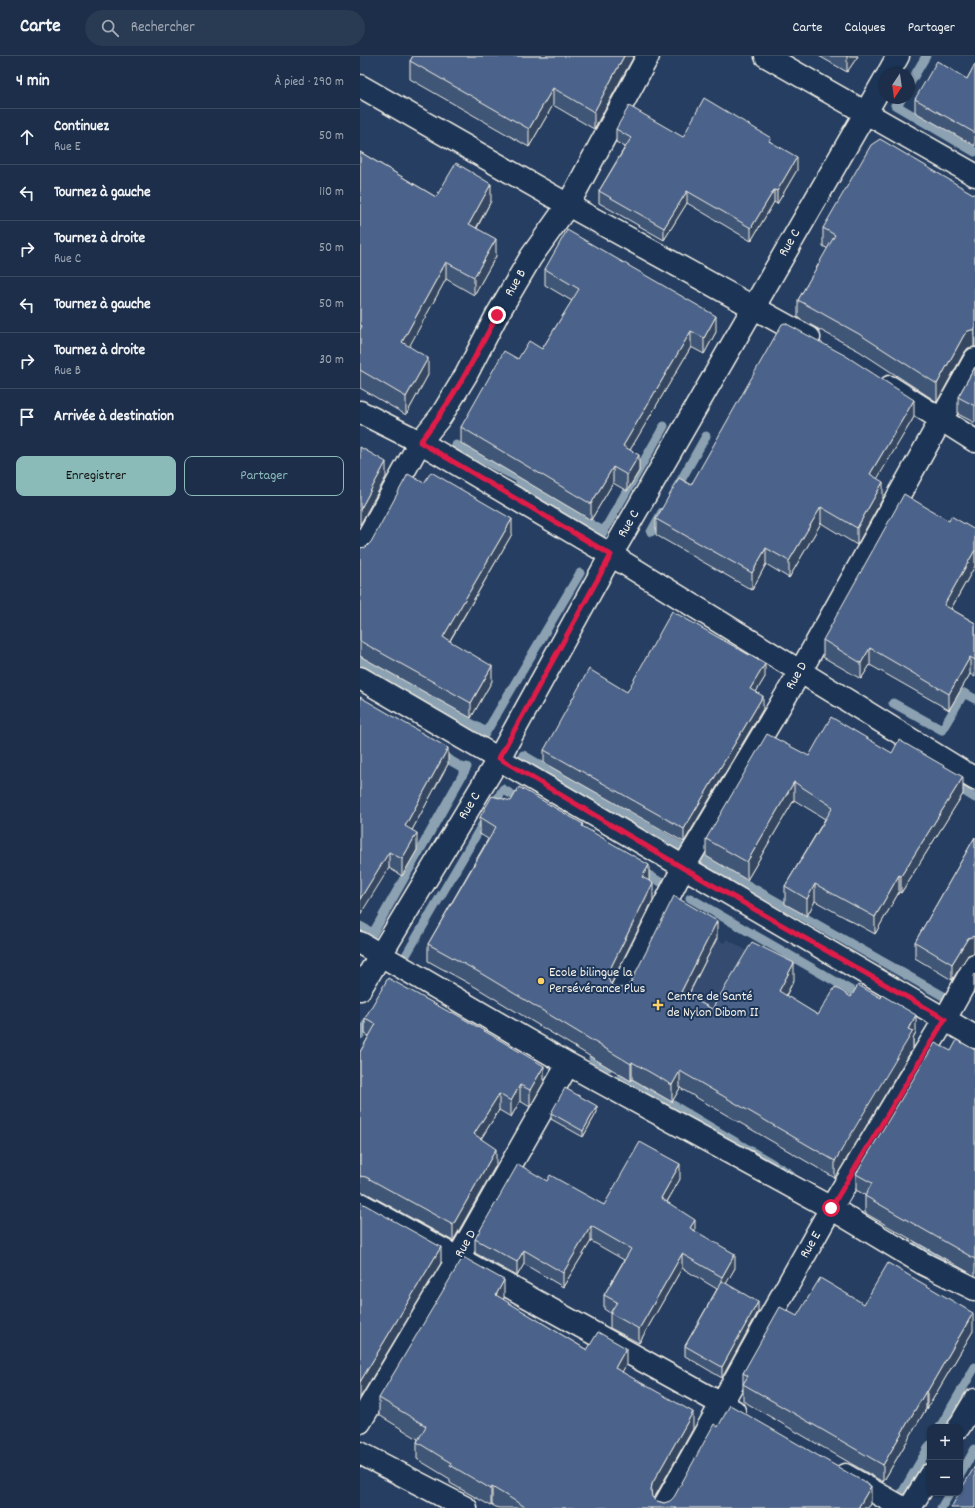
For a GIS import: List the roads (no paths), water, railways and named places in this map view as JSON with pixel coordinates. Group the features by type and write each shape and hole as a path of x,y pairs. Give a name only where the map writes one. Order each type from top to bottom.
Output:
{"street":[{"name":"Rue B","path":"360,551 420,442 441,416 466,375 497,315 527,263 568,205 648,56"},
{"path":"766,56 975,175"},
{"path":"891,68 898,56"},
{"path":"360,86 568,205 826,347"},
{"name":"Rue C","path":"360,989 499,758 611,555 879,90"},
{"name":"Rue D","path":"620,993 683,868 800,672 975,359"},
{"path":"871,374 975,441"},
{"path":"360,412 420,442 611,555 975,779"},
{"path":"360,678 499,758 683,868 975,1036"},
{"path":"360,943 568,1064 831,1208 924,1264 975,1289"},
{"name":"Rue E","path":"664,1508 721,1403 831,1208 945,1019 975,964"},
{"name":"Rue D","path":"360,1422 458,1258 568,1064"},
{"path":"360,1204 755,1423"},
{"path":"961,1424 975,1400"},
{"path":"360,1453 466,1508"},
{"path":"829,1465 903,1508"},
{"path":"910,1508 927,1480"}],"waterway":[{"path":"915,75 926,56"},
{"path":"895,105 975,152"},
{"path":"602,534 664,426"},
{"path":"676,489 706,436"},
{"path":"456,445 522,480 520,483 603,531"},
{"path":"651,532 662,512"},
{"path":"485,734 580,573"},
{"path":"360,660 486,732"},
{"path":"893,703 942,730 964,693 975,699"},
{"path":"439,754 465,769"},
{"path":"523,755 685,849"},
{"path":"372,935 467,767"},
{"path":"954,785 975,798"},
{"path":"493,807 503,789"},
{"path":"504,790 523,801"},
{"path":"405,957 485,820"},
{"path":"700,858 952,1001"},
{"path":"639,869 667,886"},
{"path":"690,898 864,998"},
{"path":"360,926 371,932"},
{"path":"360,1035 371,1016"},
{"path":"593,1058 609,1067"},
{"path":"622,1075 790,1174"},
{"path":"916,1246 941,1261"},
{"path":"942,1424 975,1367"},
{"path":"963,1470 975,1449"},
{"path":"895,1505 927,1450"},
{"path":"941,1508 948,1496"}],"place":[{"name":"Ecole bilingue la Persévérance Plus","path":"541,981"},
{"name":"Centre de Santé de Nylon Dibom II","path":"658,1005"}]}
